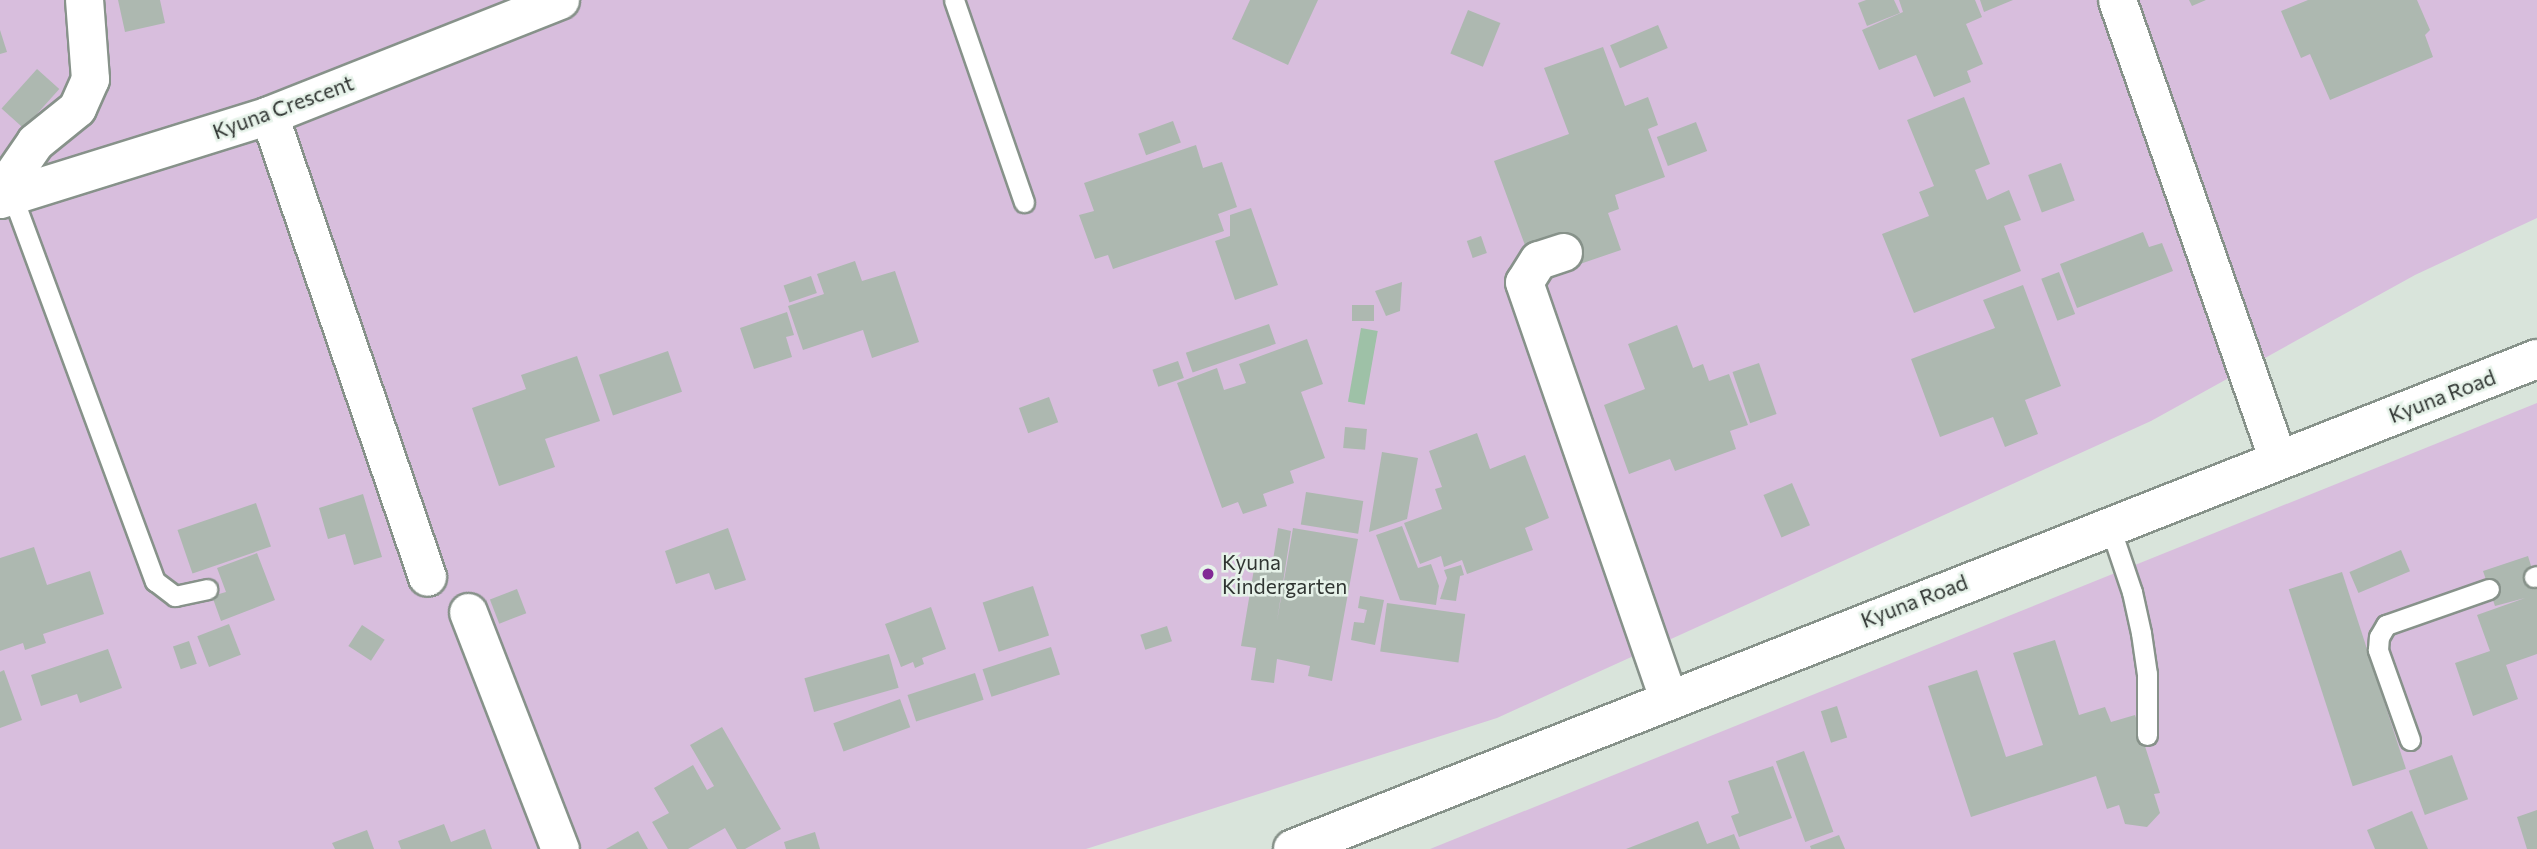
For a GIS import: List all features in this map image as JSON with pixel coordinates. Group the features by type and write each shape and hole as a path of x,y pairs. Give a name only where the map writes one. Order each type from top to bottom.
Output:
{"main road":[{"name":"Kyuna Road","path":"1293,849 2109,524 2537,359"}],"street":[{"path":"4,196 35,142 77,108 90,79 84,0"},
{"name":"Kyuna Crescent","path":"4,196 269,115 560,0"},
{"path":"2116,0 2278,459"},
{"path":"269,115 427,577"},
{"path":"1563,252 1538,260 1524,282 1669,700"},
{"path":"468,612 560,849"}],"lane":[{"path":"954,0 1024,202"},
{"path":"4,196 155,581 175,596 206,589"},
{"path":"2109,524 2133,592 2147,674 2147,734"},
{"path":"2410,740 2378,650 2379,637 2386,625 2489,589"}],"shaded area":[{"path":"0,0 2537,0 2537,218 2415,275 2151,421 1497,718 1086,849 0,849"},
{"path":"1361,328 1378,331 1365,405 1348,402"},
{"path":"2537,403 2537,849 1430,849"}],"building":[{"path":"118,0 160,0 165,23 125,32"},
{"path":"1250,0 1318,0 1288,65 1232,39"},
{"path":"1866,0 1894,0 1900,13 1867,26 1858,3"},
{"path":"1899,0 1975,0 1982,17 1966,24 1983,64 1967,71 1971,82 1934,97 1916,55 1879,70 1862,30 1903,12"},
{"path":"1980,0 2013,0 1984,12"},
{"path":"2189,0 2206,0 2192,6"},
{"path":"2308,0 2417,0 2430,30 2425,35 2433,57 2330,100 2310,54 2301,58 2281,11"},
{"path":"1468,10 1500,23 1483,67 1450,54"},
{"path":"1658,25 1668,48 1620,68 1610,45"},
{"path":"0,30 7,52 0,54"},
{"path":"1603,47 1625,106 1648,97 1658,125 1648,129 1665,177 1615,195 1619,209 1608,213 1621,250 1577,265 1566,233 1526,248 1494,161 1569,134 1544,68"},
{"path":"37,69 59,89 24,128 2,108"},
{"path":"1964,97 1990,164 1975,170 1987,200 2009,190 2021,220 2004,226 2021,271 1914,313 1882,234 1929,216 1919,192 1934,186 1907,120"},
{"path":"1173,121 1181,143 1146,155 1138,134"},
{"path":"1696,122 1707,151 1668,166 1657,137"},
{"path":"1196,145 1203,168 1222,162 1237,207 1218,214 1224,231 1113,269 1108,255 1095,259 1079,215 1094,211 1084,183"},
{"path":"2061,163 2075,201 2042,213 2028,175"},
{"path":"1251,208 1278,285 1235,300 1215,241 1230,236 1230,215"},
{"path":"2143,232 2149,247 2162,243 2173,271 2077,308 2060,264"},
{"path":"1481,236 1487,253 1473,258 1467,241"},
{"path":"855,261 862,281 895,271 919,342 872,358 863,330 803,350 788,306 824,294 817,274"},
{"path":"2059,272 2075,314 2057,321 2041,279"},
{"path":"811,276 817,293 789,302 784,285"},
{"path":"1402,282 1400,311 1386,316 1375,291"},
{"path":"2023,285 2061,386 2025,400 2038,434 2005,447 1993,417 1940,437 1911,359 1995,328 1983,300"},
{"path":"1352,305 1374,305 1374,321 1352,321"},
{"path":"787,312 794,335 786,337 792,357 754,369 740,328"},
{"path":"1269,324 1276,344 1193,373 1186,353"},
{"path":"1677,325 1693,368 1703,364 1709,381 1729,374 1748,425 1730,431 1736,449 1675,471 1670,459 1629,474 1604,405 1645,389 1628,344"},
{"path":"1307,339 1323,384 1301,392 1325,458 1290,471 1294,483 1263,494 1267,506 1243,514 1238,502 1222,508 1177,383 1217,368 1224,390 1246,383 1239,364"},
{"path":"668,351 682,392 613,415 599,375"},
{"path":"577,356 600,421 545,439 555,467 499,486 472,408 526,389 521,375"},
{"path":"1178,361 1184,378 1158,387 1152,370"},
{"path":"1759,363 1777,414 1750,423 1733,372"},
{"path":"1049,397 1058,422 1028,433 1019,408"},
{"path":"1345,427 1367,429 1365,450 1343,448"},
{"path":"1477,433 1490,469 1525,455 1549,518 1525,528 1533,550 1467,574 1462,560 1444,567 1441,556 1420,564 1404,523 1442,509 1435,489 1442,487 1429,451"},
{"path":"1382,452 1418,458 1407,519 1369,532"},
{"path":"1792,483 1810,525 1781,537 1763,495"},
{"path":"1306,492 1363,501 1358,534 1301,525"},
{"path":"363,494 382,557 354,565 345,534 328,539 319,508"},
{"path":"256,503 271,546 192,574 178,530"},
{"path":"1402,526 1418,568 1431,564 1439,586 1436,605 1400,600 1376,535"},
{"path":"728,528 746,580 715,590 709,573 676,584 665,551"},
{"path":"1278,528 1291,531 1277,621 1293,528 1358,539 1332,681 1308,676 1310,666 1277,659 1274,683 1251,680 1256,648 1241,646 1256,557 1273,560"},
{"path":"34,547 47,585 90,571 104,614 43,634 46,643 25,650 23,643 0,651 0,558"},
{"path":"2401,550 2410,571 2358,593 2349,572"},
{"path":"257,553 275,600 221,621 212,596 226,592 217,568"},
{"path":"2528,556 2537,585 2537,654 2506,665 2518,699 2473,716 2455,663 2490,651 2477,615 2525,598 2495,606 2483,571"},
{"path":"1461,565 1464,575 1460,576 1456,601 1440,599 1447,578 1444,570"},
{"path":"2342,572 2406,769 2353,786 2289,589"},
{"path":"1033,586 1049,635 999,652 983,602"},
{"path":"517,589 526,613 499,624 490,599"},
{"path":"1360,596 1384,600 1375,645 1351,640 1354,622 1364,623 1367,610 1358,608"},
{"path":"1387,603 1465,614 1458,663 1380,652"},
{"path":"931,607 946,649 922,658 924,664 915,668 913,662 901,667 885,624"},
{"path":"229,624 241,655 209,667 197,636"},
{"path":"362,625 385,640 371,661 348,646"},
{"path":"1167,626 1172,641 1145,650 1140,635"},
{"path":"2055,640 2079,715 2105,707 2111,722 2135,715 2160,793 2154,794 2160,813 2147,827 2125,824 2119,805 2107,809 2096,776 1971,817 1928,686 1977,670 2006,757 2043,745 2013,653"},
{"path":"189,641 197,664 181,669 173,647"},
{"path":"1051,647 1060,675 991,697 983,669"},
{"path":"108,649 122,688 80,703 77,694 41,706 31,675"},
{"path":"889,654 899,688 814,712 804,678"},
{"path":"4,670 22,720 0,728 0,672"},
{"path":"975,673 984,700 916,722 907,695"},
{"path":"900,699 910,727 844,751 833,723"},
{"path":"1837,706 1847,737 1831,743 1821,711"},
{"path":"722,727 781,829 745,849 737,849 725,828 688,849 668,849 652,822 669,813 654,788 693,765 707,790 714,786 690,745"},
{"path":"1804,751 1833,832 1805,842 1776,761"},
{"path":"2452,755 2468,799 2425,815 2409,771"},
{"path":"1773,766 1792,818 1739,837 1731,816 1739,813 1728,781"},
{"path":"2537,810 2537,849 2527,849 2517,817"},
{"path":"2412,811 2428,849 2375,849 2367,830"},
{"path":"1698,821 1707,844 1734,834 1740,849 1626,849"},
{"path":"444,824 451,842 485,829 492,849 401,849 398,841"},
{"path":"367,830 374,849 335,849 332,843"},
{"path":"638,831 648,849 606,849"},
{"path":"815,832 820,849 786,849 784,842"},
{"path":"1839,835 1845,849 1811,849 1810,846"}],"place":[{"name":"Kyuna Kindergarten","path":"1208,574"}]}
